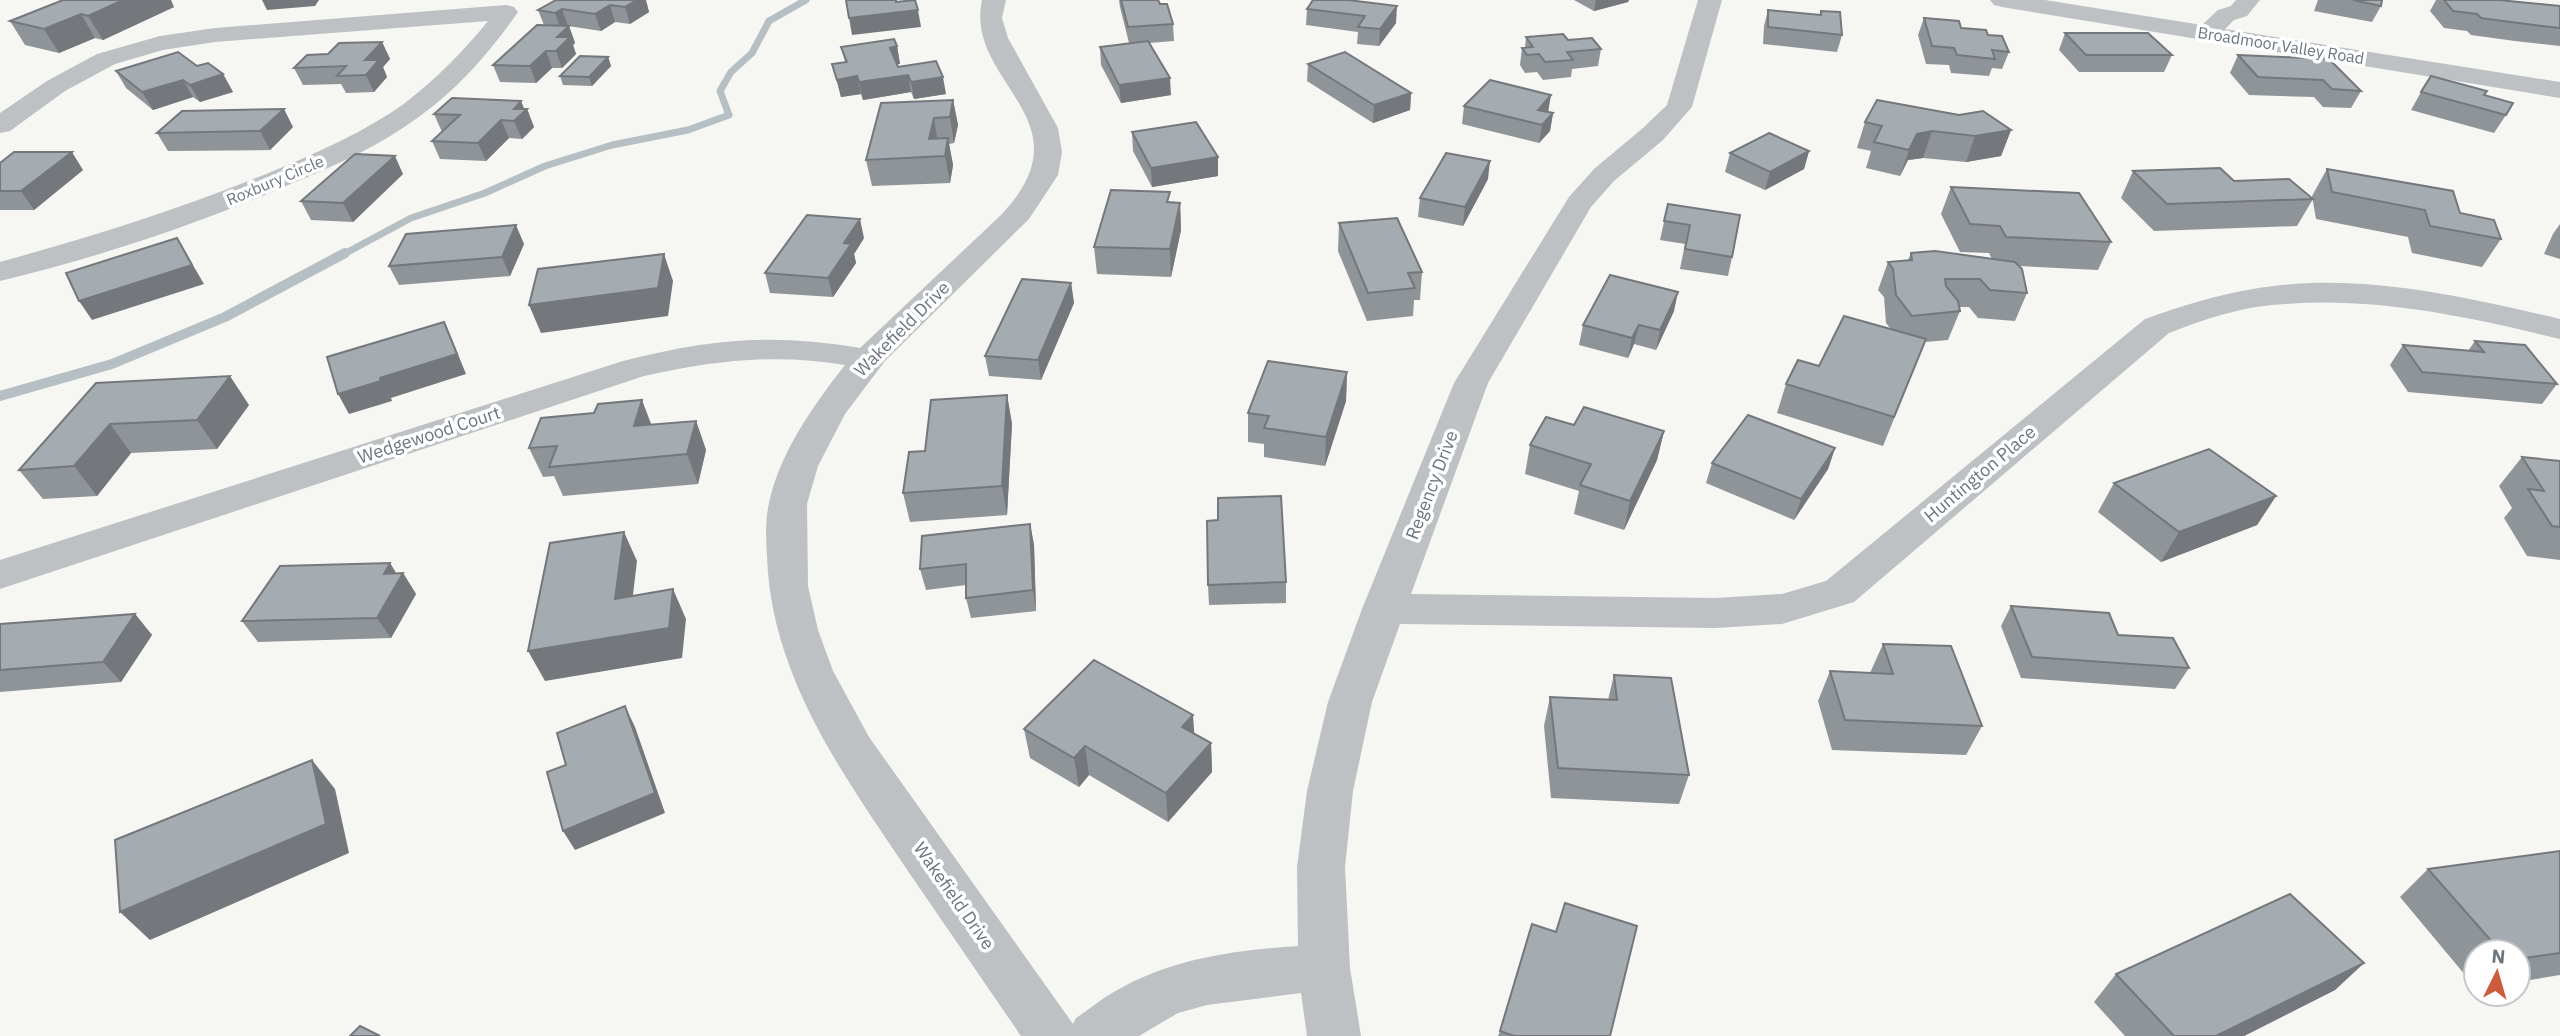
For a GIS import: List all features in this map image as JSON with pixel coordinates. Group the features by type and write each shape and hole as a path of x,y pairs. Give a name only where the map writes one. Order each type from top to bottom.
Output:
{"street":[{"name":"Wakefield Drive","path":"994,0 991,6 991,30 1035,107 1048,137 1046,172 1023,210 867,359 816,430 798,467 788,507 786,557 790,607 802,653 825,703 870,776 1052,1036"},
{"name":"Regency Drive","path":"1334,1036 1324,968 1321,867 1330,791 1350,702 1383,609 1471,383 1578,203 1604,175 1653,134 1679,107 1710,0"},
{"name":"Broadmoor Valley Road","path":"2001,0 2560,90"},
{"name":"Roxbury Circle","path":"0,125 56,86 106,59 160,43 215,35 514,6"},
{"name":"Roxbury Circle","path":"0,272 113,241 249,193 334,156 388,126 427,98 484,44 514,6"},
{"path":"2207,33 2226,15 2251,9 2256,41"},
{"name":"Huntington Place","path":"1383,609 1715,613 1782,608 1840,592 2157,326 2189,312 2227,301 2278,294 2406,298 2485,310 2560,329"},
{"name":"Wedgewood Court","path":"0,576 635,368 682,358 761,349 800,349 867,359"},
{"path":"1096,1036 1140,1006 1191,984 1244,972 1324,968"}],"building":[{"path":"63,0 123,0 88,16 81,14 44,29 10,21"},
{"path":"556,0 637,0 625,7 610,5 595,14 562,9 555,13 538,10"},
{"path":"846,0 915,0 918,10 849,18"},
{"path":"1121,0 1158,0 1160,4 1167,4 1173,24 1128,27"},
{"path":"1313,0 1348,0 1397,6 1380,29 1358,27 1365,16 1307,9"},
{"path":"2353,0 2382,0 2381,6"},
{"path":"2444,0 2499,0 2560,6 2560,28 2481,18 2477,14 2453,11"},
{"path":"1768,10 1821,15 1821,11 1840,12 1842,35 1768,27"},
{"path":"1924,18 1959,21 1961,28 1986,30 1988,35 2002,36 2009,52 1992,50 1995,59 1957,55 1954,48 1932,46"},
{"path":"537,25 569,26 557,37 570,37 556,51 546,51 530,66 493,65"},
{"path":"2065,33 2148,33 2172,55 2086,55"},
{"path":"1563,34 1568,40 1592,38 1601,49 1567,52 1573,60 1545,62 1539,54 1527,55 1522,48 1533,47 1526,37"},
{"path":"894,39 897,46 890,48 898,67 936,61 943,77 911,82 908,75 859,82 857,76 837,80 832,64 847,62 841,47"},
{"path":"1148,41 1170,78 1119,85 1100,47"},
{"path":"382,42 365,60 379,60 366,75 337,76 346,66 294,68 307,55 328,54 339,43"},
{"path":"178,52 197,66 208,63 223,74 190,85 183,80 142,92 116,71"},
{"path":"1345,52 1411,93 1374,105 1308,64"},
{"path":"2238,55 2329,59 2361,91 2332,89 2323,80 2258,77"},
{"path":"580,56 608,57 589,77 560,76"},
{"path":"2431,76 2487,91 2484,95 2513,103 2506,115 2421,92"},
{"path":"1490,80 1551,95 1538,110 1553,113 1542,125 1464,106"},
{"path":"452,98 521,101 514,109 527,109 514,121 501,120 478,143 432,141 460,115 434,114"},
{"path":"953,100 950,117 934,118 929,139 948,138 945,156 866,160 881,103"},
{"path":"1877,100 1959,115 1983,111 2011,130 1975,136 1932,131 1917,134 1909,150 1874,142 1882,126 1865,122"},
{"path":"284,109 260,131 157,133 182,111"},
{"path":"1196,122 1218,157 1151,168 1132,132"},
{"path":"1769,133 1809,151 1770,172 1730,153"},
{"path":"14,152 72,152 21,191 0,191 0,163"},
{"path":"1446,153 1490,161 1465,207 1420,198"},
{"path":"355,154 395,156 343,203 301,201"},
{"path":"2220,168 2234,181 2289,179 2313,199 2167,204 2133,171"},
{"path":"2327,169 2453,191 2460,213 2494,220 2501,239 2430,226 2425,210 2332,192"},
{"path":"1951,187 2079,193 2111,242 2006,237 2000,226 1970,224"},
{"path":"1111,190 1170,192 1167,202 1180,203 1170,249 1094,247"},
{"path":"1668,204 1740,215 1732,257 1685,249 1690,225 1664,221"},
{"path":"807,215 860,219 844,243 851,244 828,278 765,273"},
{"path":"1397,218 1422,272 1408,273 1415,288 1368,293 1339,223"},
{"path":"516,225 502,257 389,266 406,234"},
{"path":"177,238 192,265 79,301 66,273"},
{"path":"1935,251 2015,262 2022,269 2027,293 1990,290 1980,279 1945,279 1946,286 1958,301 1960,311 1912,316 1896,295 1893,269 1888,262 1912,260 1911,253"},
{"path":"664,254 658,288 529,305 538,269"},
{"path":"1610,275 1678,292 1660,330 1639,325 1632,338 1583,325"},
{"path":"1022,279 1071,283 1038,360 985,356"},
{"path":"1844,316 1926,339 1894,417 1786,384 1798,360 1819,366"},
{"path":"444,322 457,354 338,394 327,357"},
{"path":"2475,341 2525,345 2557,384 2422,372 2403,345 2484,352"},
{"path":"1268,361 1347,372 1326,437 1264,428 1269,416 1248,413"},
{"path":"230,376 197,420 110,424 74,466 19,470 96,383"},
{"path":"1007,395 1002,486 903,493 909,452 925,451 931,400"},
{"path":"642,400 634,426 696,421 687,454 549,467 557,446 529,448 541,418 594,413 598,404"},
{"path":"1584,407 1664,431 1630,501 1580,485 1591,464 1530,445 1546,417 1574,425"},
{"path":"1748,415 1835,448 1801,499 1712,463"},
{"path":"2209,449 2276,496 2179,532 2114,483"},
{"path":"2522,457 2560,461 2560,527 2552,526 2528,489 2544,491"},
{"path":"1281,496 1286,582 1208,585 1207,521 1218,520 1218,498"},
{"path":"1030,524 1033,590 966,598 966,564 920,569 922,536"},
{"path":"624,532 615,599 673,589 669,628 528,651 550,543"},
{"path":"390,563 384,574 403,573 377,618 242,621 280,566"},
{"path":"2011,606 2109,613 2118,635 2173,638 2189,668 2032,657"},
{"path":"135,614 103,662 0,670 0,624"},
{"path":"1883,644 1951,646 1982,726 1845,720 1830,671 1893,674"},
{"path":"1094,660 1193,715 1182,727 1211,743 1166,793 1085,746 1074,758 1024,729"},
{"path":"1614,675 1671,678 1689,775 1558,768 1550,697 1617,700"},
{"path":"625,706 655,793 563,831 547,772 566,765 557,733"},
{"path":"312,760 326,824 120,912 115,840"},
{"path":"2560,851 2560,953 2532,957 2532,938 2489,938 2428,869"},
{"path":"2290,894 2364,963 2216,1036 2174,1036 2116,974"},
{"path":"1565,903 1637,926 1610,1036 1514,1036 1500,1031 1532,924 1556,932"},
{"path":"360,1026 380,1036 350,1036"}],"waterway":[{"path":"342,255 411,218 485,193 545,166 612,145 688,130 729,115 720,91 731,72 752,53 769,21 806,0"},
{"path":"0,396 112,364 225,317 345,253"}]}
